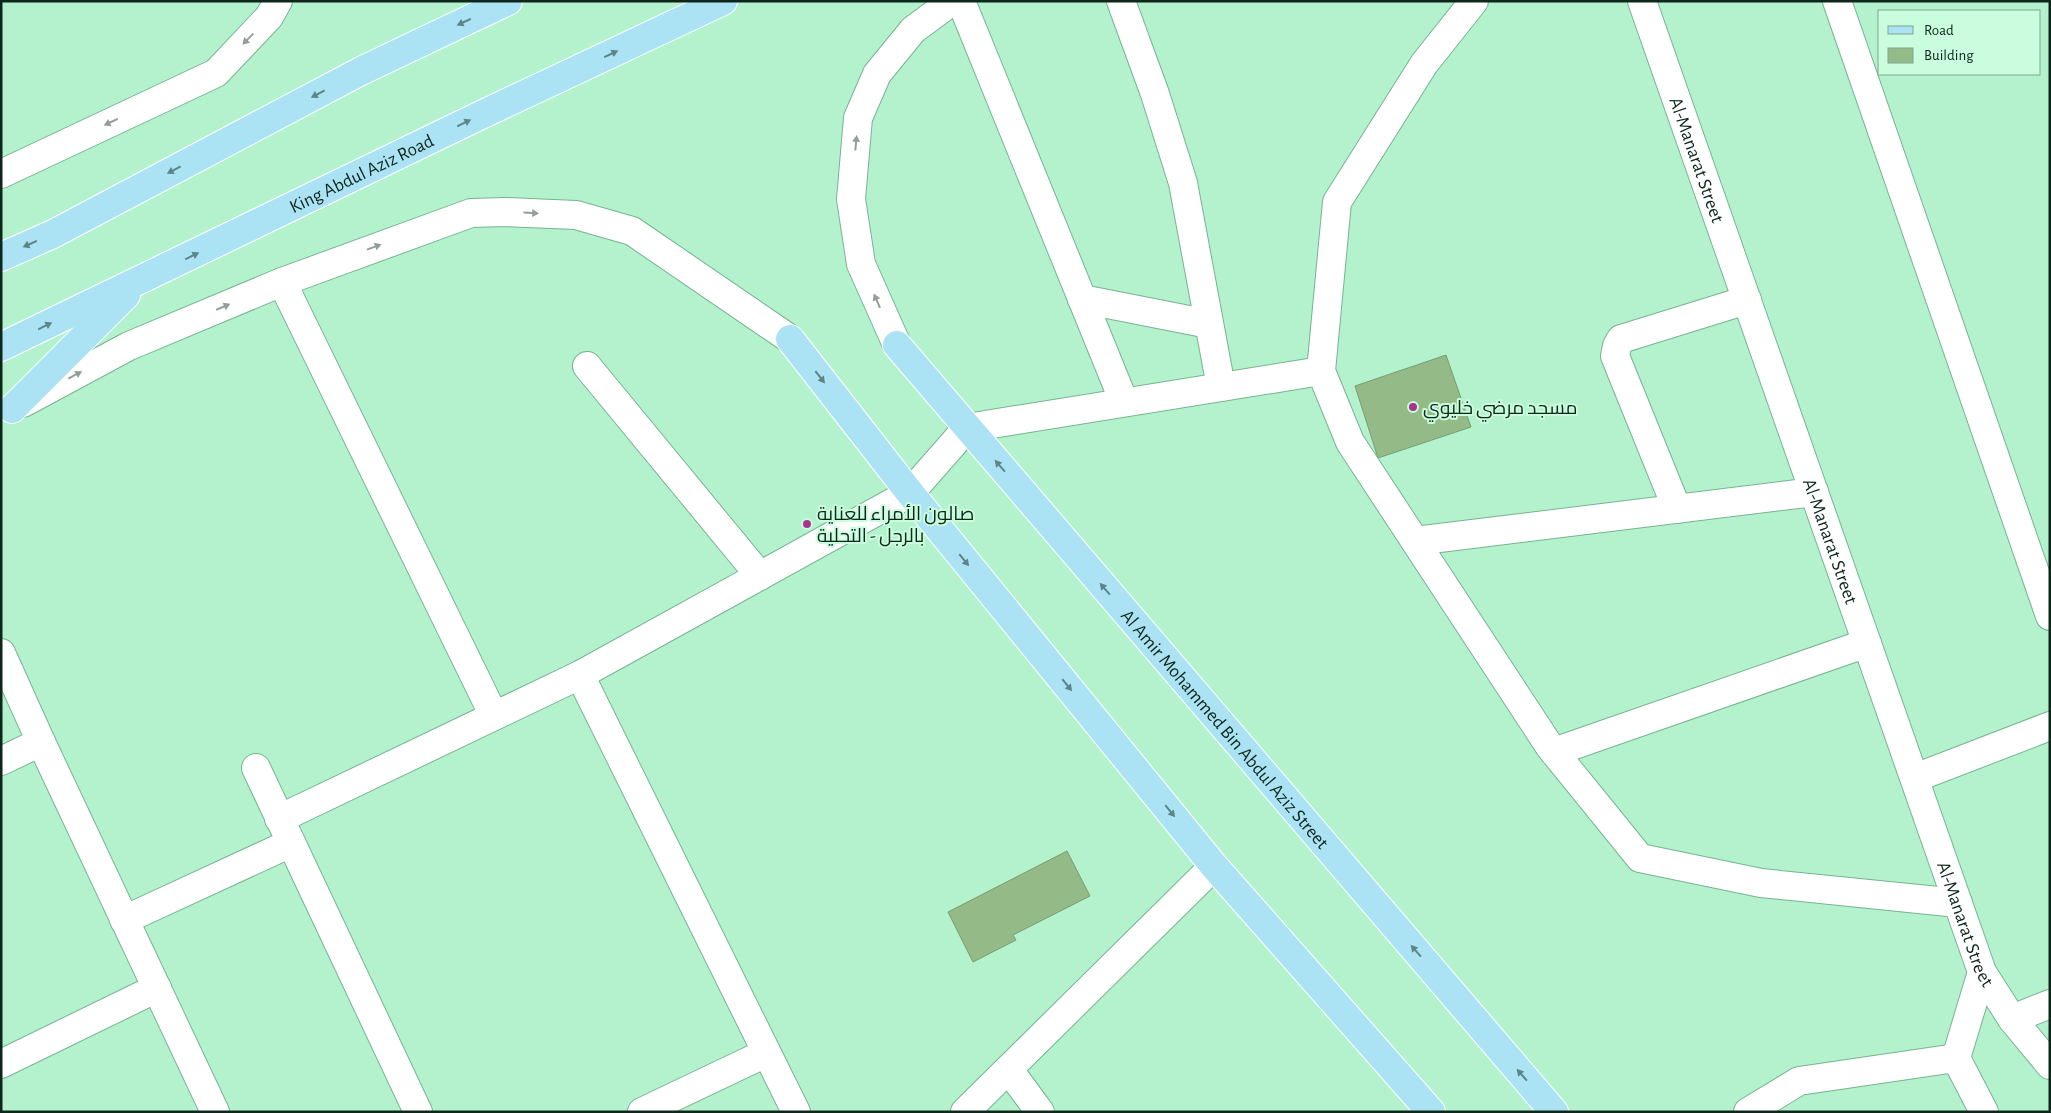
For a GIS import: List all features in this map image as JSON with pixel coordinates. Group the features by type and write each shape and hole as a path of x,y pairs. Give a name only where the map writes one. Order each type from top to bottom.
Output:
{"main road":[{"path":"1,257 53,234 361,71 508,1"},
{"name":"King Abdul Aziz Road","path":"1,347 481,115 723,1"},
{"path":"7,411 140,280"},
{"path":"790,339 910,492 1214,866 1431,1112"},
{"name":"Al Amir Mohammed Bin Abdul Aziz Street","path":"897,346 1549,1110"}],"street":[{"path":"1,174 216,73 269,17 278,1"},
{"path":"897,346 861,264 851,199 858,118 877,74 913,30 952,1"},
{"path":"961,1 1124,402"},
{"path":"1121,1 1155,94 1183,183 1220,387"},
{"path":"1474,1 1424,64 1337,202 1321,371 1350,442 1554,752 1640,858 1762,883 1958,903"},
{"name":"Al-Manarat Street","path":"1642,1 1982,972 2012,1018 2050,1065"},
{"path":"1837,1 2050,616"},
{"path":"7,411 129,346 282,282 471,213 505,212 576,216 632,231 790,339"},
{"path":"282,282 494,716"},
{"path":"1082,300 1209,324"},
{"path":"1677,509 1615,356 1617,346 1621,340 1747,300"},
{"path":"587,366 760,576"},
{"path":"279,819 580,675 910,492 967,428 1321,371"},
{"path":"1415,542 1814,492"},
{"path":"1554,752 1867,643"},
{"path":"1,653 215,1112"},
{"path":"580,675 796,1112"},
{"path":"1914,778 2050,726"},
{"path":"1,762 41,742"},
{"path":"256,768 418,1112"},
{"path":"124,920 291,843"},
{"path":"965,1112 1214,866"},
{"path":"1982,972 1956,1058 1984,1112"},
{"path":"1,1064 157,988"},
{"path":"2012,1018 2050,1004"},
{"path":"642,1112 766,1052"},
{"path":"1748,1112 1800,1081 1956,1058"},
{"path":"1008,1070 1040,1112"}],"building":[{"name":"مسجد مرضي خليوي","path":"1446,355 1471,427 1378,458 1355,386"},
{"path":"1067,851 1090,896 1013,935 1016,940 973,962 948,912"}],"place":[{"name":"مسجد مرضي خليوي","path":"1413,407"},
{"name":"صالون الأمراء للعناية بالرجل - التحلية","path":"807,524"}]}
